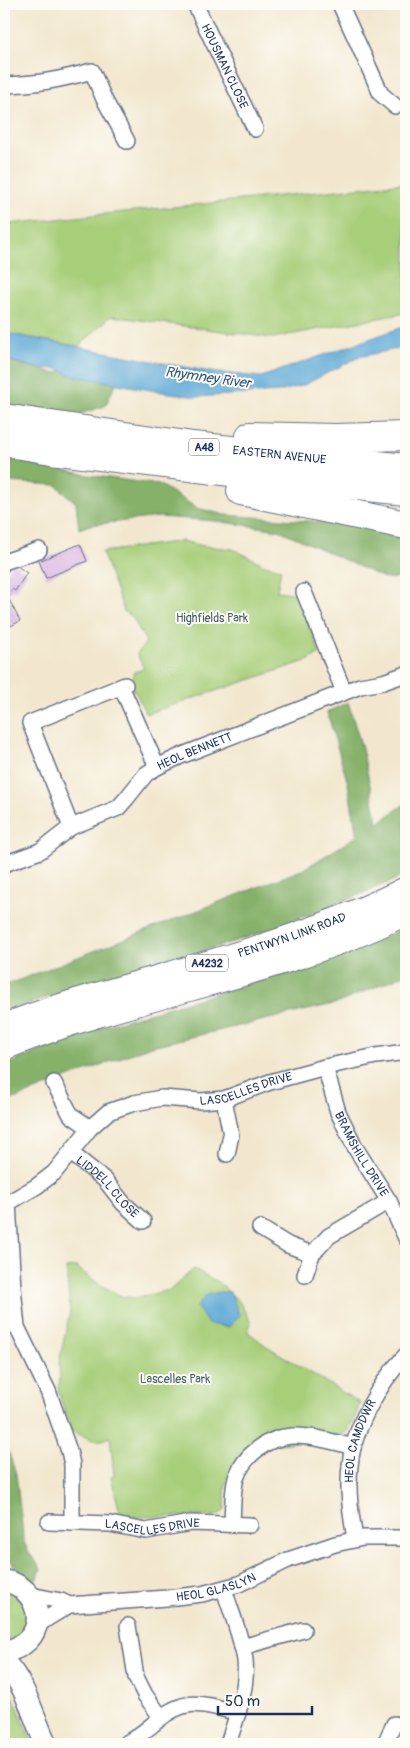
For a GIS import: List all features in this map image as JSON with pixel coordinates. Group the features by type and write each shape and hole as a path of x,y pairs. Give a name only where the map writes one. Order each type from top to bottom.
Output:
{"highway":[{"name":"EASTERN AVENUE","path":"4,418 52,438 279,478 406,491"},
{"path":"52,438 406,436"},
{"name":"EASTERN AVENUE","path":"4,442 52,438 193,446 406,468"},
{"path":"52,438 177,478 406,525"}],"main road":[{"name":"PENTWYN LINK ROAD","path":"4,1026 71,1002 282,940 348,916 406,889"},
{"name":"PENTWYN LINK ROAD","path":"4,1048 68,1024 273,964 336,943 406,913"}],"street":[{"name":"HOUSMAN CLOSE","path":"195,4 255,129"},
{"path":"340,4 380,94 395,106"},
{"path":"4,85 36,84 92,70 104,99 127,141"},
{"path":"4,562 39,550"},
{"path":"304,592 344,692"},
{"name":"HEOL BENNETT","path":"4,864 40,850 71,827 118,808 146,774 157,767 183,755 360,686 383,682 406,674"},
{"path":"71,827 30,723 125,690 157,767"},
{"path":"4,1056 68,1024"},
{"name":"LASCELLES DRIVE","path":"72,1523 72,1464 69,1451 48,1391 17,1327 8,1203 37,1186 54,1173 90,1128 108,1112 134,1103 162,1098 201,1101 224,1099 270,1082 325,1067 376,1056 406,1052"},
{"name":"BRAMSHILL DRIVE","path":"325,1067 338,1112 356,1149 389,1201 406,1238"},
{"path":"54,1083 71,1115 90,1128"},
{"path":"224,1099 231,1135 227,1154"},
{"name":"LIDDELL CLOSE","path":"71,1153 106,1180 122,1204 143,1221"},
{"path":"305,1274 312,1254 329,1236 389,1201"},
{"path":"260,1228 288,1245 312,1254"},
{"name":"HEOL CAMDDWR","path":"355,1539 349,1499 350,1466 353,1448 368,1408 393,1368 406,1355"},
{"path":"232,1524 234,1487 237,1476 246,1460 264,1444 278,1438 292,1436 306,1437 353,1448"},
{"name":"LASCELLES DRIVE","path":"49,1522 110,1524 146,1531 191,1523 250,1524"},
{"name":"HEOL GLASLYN","path":"31,1635 44,1618 69,1605 174,1598 224,1589 251,1579 309,1552 355,1539 376,1537 406,1538"},
{"path":"4,1567 18,1588 36,1608 37,1619 25,1660 26,1696"},
{"name":"HEOL GLASLYN","path":"18,1588 69,1605"},
{"path":"224,1589 242,1647 245,1671 243,1693 228,1744"},
{"path":"128,1626 136,1677 145,1695 161,1717"},
{"path":"242,1647 303,1630"},
{"path":"4,1652 15,1649 31,1635"},
{"path":"4,1662 26,1696 46,1744"},
{"path":"125,1744 161,1717 186,1704 196,1703 238,1713"},
{"path":"385,1744 394,1724"}],"green space":[{"path":"406,183 406,313 272,338 111,316 79,346 4,333 4,235 8,224"},
{"path":"4,360 54,373 73,369 119,378 105,406 79,414 59,414 4,405"},
{"path":"4,458 88,475 160,485 197,508 225,515 323,522 343,520 406,532 406,579 384,578 279,530 215,521 159,517 90,525 79,529 76,503 56,485 9,482 9,502 4,503"},
{"name":"Highfields Park","path":"182,541 204,546 233,549 265,565 281,569 277,591 292,593 299,597 320,653 309,660 146,714 135,691 133,691 130,681 133,680 134,672 144,669 137,654 146,642 133,618 124,611 102,552"},
{"path":"348,702 362,748 378,823 406,803 406,875 260,933 54,995 4,1014 4,986 304,869 357,836 348,784 327,712"},
{"path":"406,926 406,974 338,1003 148,1047 4,1103 4,1067 13,1062 88,1031 332,959"},
{"name":"Lascelles Park","path":"76,1267 99,1284 121,1296 134,1298 170,1290 194,1269 218,1282 239,1301 251,1323 248,1332 265,1345 360,1403 350,1428 337,1437 248,1448 239,1457 227,1480 225,1509 215,1516 121,1517 111,1477 114,1475 110,1437 99,1441 71,1431 58,1390 60,1378 59,1363 70,1311 66,1268"},
{"path":"4,1438 16,1474 24,1542 30,1554 41,1568 38,1578 32,1582 14,1566 4,1544"},
{"path":"4,1590 11,1591 28,1609 28,1623 21,1634 4,1641"},
{"path":"4,1680 16,1703 33,1744 4,1744"}],"water":[{"name":"Rhymney River","path":"400,328 406,328 406,347 359,357 304,385 279,392 196,397 70,375 59,369 37,368 4,359 4,333 211,372 261,377"},
{"path":"230,1292 240,1316 229,1327 208,1324 197,1307 206,1295"}],"building":[{"path":"80,544 87,561 46,578 39,561"},
{"path":"13,563 27,573 15,591 12,589 7,596 20,621 11,626 4,612 4,577"}]}
